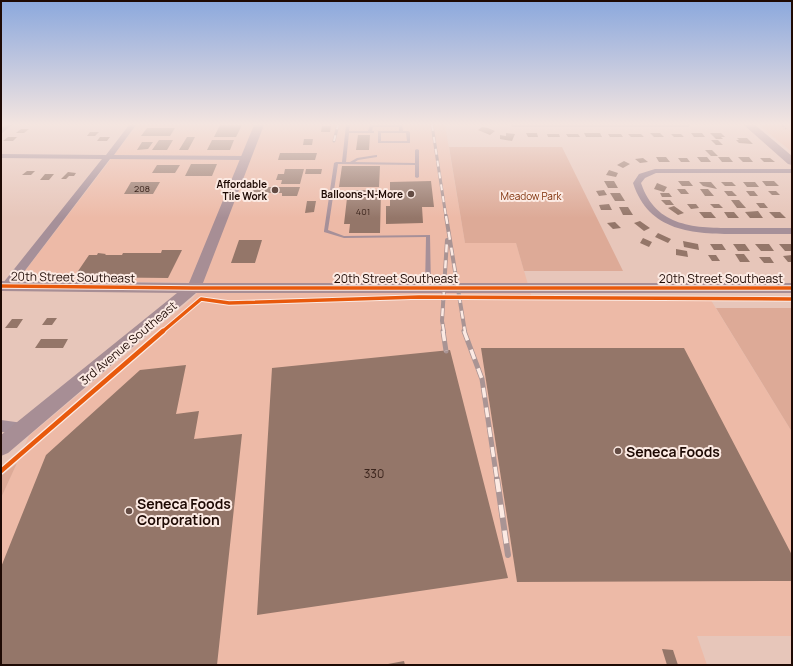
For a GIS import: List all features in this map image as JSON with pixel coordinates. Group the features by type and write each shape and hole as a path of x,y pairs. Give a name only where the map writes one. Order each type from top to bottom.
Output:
{"street":[{"path":"10,156 246,158"},
{"path":"4,286 108,157"},
{"name":"3rd Avenue Southeast","path":"1,447 193,288 199,277 246,158"},
{"path":"792,171 651,172 642,176 637,183 645,198 658,216 671,223 691,230 792,231"},
{"name":"20th Street Southeast","path":"4,286 193,288 792,288"},
{"path":"1,426 25,428"}],"lane":[{"path":"344,163 345,156"},
{"path":"351,163 358,159 376,156"},
{"path":"417,156 418,177"},
{"path":"417,164 336,163 326,231 344,237 428,236 428,288"}],"shaded area":[{"path":"113,156 450,156 465,243 516,243 531,295 709,297 792,432 792,636 697,636 707,665 1,665 1,498 29,436 193,298 205,283 18,280"}],"green space":[{"name":"Meadow Park","path":"451,156 566,156 623,271 524,271 516,243 465,243"},
{"path":"716,308 792,308 792,432"},
{"path":"17,463 1,498 1,476"}],"building":[{"path":"279,156 316,156 315,160 278,160"},
{"path":"656,157 666,157 670,162 659,162"},
{"path":"697,157 707,157 711,162 701,162"},
{"path":"718,157 729,157 733,162 722,162"},
{"path":"738,157 749,157 753,162 743,162"},
{"path":"643,158 648,162 640,163 635,159"},
{"path":"678,158 687,158 690,162 681,162"},
{"path":"760,158 770,158 775,162 764,162"},
{"path":"624,161 630,164 623,168 617,165"},
{"path":"191,164 217,164 212,176 185,176"},
{"path":"157,165 180,165 175,173 152,173"},
{"path":"342,166 380,166 379,187 339,187"},
{"path":"285,169 304,169 300,184 281,184 282,180 276,180 278,174 284,174"},
{"path":"306,169 322,169 321,174 305,174"},
{"path":"609,170 618,173 616,177 606,175"},
{"path":"27,171 35,171 31,175 22,175"},
{"path":"68,172 76,173 74,176 61,179"},
{"path":"45,174 54,174 49,180 40,180"},
{"name":"Balloons-N-More","path":"431,181 434,207 422,207 423,223 386,224 386,206 390,206 390,182"},
{"path":"604,181 614,181 618,188 608,188"},
{"path":"678,181 689,181 693,186 682,186"},
{"path":"762,181 774,181 779,186 766,186"},
{"path":"131,182 160,182 153,194 124,194"},
{"path":"699,182 711,182 717,189 703,186"},
{"path":"721,182 732,182 736,186 725,186"},
{"path":"743,182 755,182 759,187 747,187"},
{"path":"657,183 667,187 664,192 654,189"},
{"name":"Affordable Tile Work","path":"253,187 300,187 297,196 282,196 282,193 251,193"},
{"path":"677,189 685,189 689,194 681,194"},
{"path":"700,189 708,189 714,196 705,196"},
{"path":"354,190 381,190 380,233 349,233 350,224 344,224 347,198 353,198"},
{"path":"604,190 607,195 599,196 596,191"},
{"path":"724,191 732,191 737,196 728,196"},
{"path":"746,191 754,191 758,196 750,196"},
{"path":"768,191 776,191 780,195 772,195"},
{"path":"610,193 620,193 625,201 615,201"},
{"path":"660,193 669,193 672,197 662,197"},
{"path":"661,200 670,200 674,205 666,205"},
{"path":"731,200 739,200 746,208 737,208"},
{"path":"307,201 316,201 314,212 305,213"},
{"path":"756,203 764,203 768,208 760,208"},
{"path":"609,204 612,210 601,210 599,205"},
{"path":"687,204 696,204 699,208 691,209"},
{"path":"710,204 719,204 723,208 714,208"},
{"path":"674,206 684,213 678,215 668,208"},
{"path":"619,207 628,207 633,215 623,215"},
{"path":"758,211 763,218 750,218 745,212"},
{"path":"699,212 711,212 716,218 704,218"},
{"path":"724,212 734,212 739,218 728,218"},
{"path":"769,212 780,212 786,218 775,218"},
{"path":"640,221 650,228 644,231 634,223"},
{"path":"615,222 621,228 613,229 607,223"},
{"path":"658,233 671,239 668,243 655,237"},
{"path":"643,238 652,242 649,247 640,243"},
{"path":"239,240 262,240 255,263 231,263"},
{"path":"683,241 698,244 699,250 684,247"},
{"path":"710,244 722,244 726,250 714,250"},
{"path":"733,244 745,244 750,251 738,251"},
{"path":"755,244 769,244 774,251 761,251"},
{"path":"779,244 792,244 792,251 785,251"},
{"path":"676,249 687,251 688,257 676,255"},
{"path":"162,250 182,250 168,278 74,277 89,255 97,255 98,253 106,254 105,255 122,255 123,253 161,253"},
{"path":"735,254 744,254 750,262 740,262"},
{"path":"708,255 716,255 720,261 712,261"},
{"path":"792,255 792,262 788,262 783,256"},
{"path":"759,257 770,257 774,263 764,263"},
{"path":"47,318 57,318 52,325 42,325"},
{"path":"12,319 23,319 17,328 5,328"},
{"path":"41,339 68,339 63,348 35,348"},
{"name":"Seneca Foods","path":"481,348 684,348 792,555 792,581 517,582"},
{"path":"450,350 508,578 257,615 272,368"},
{"name":"Seneca Foods Corporation","path":"186,365 176,414 199,411 194,439 242,434 217,665 1,665 1,567 46,455 140,370"},
{"path":"662,649 673,650 678,665 667,665"},
{"path":"404,661 405,665 388,665 388,664"}],"railway":[{"path":"437,156 446,217"},
{"path":"446,216 465,332"},
{"path":"444,332 442,321 447,240"},
{"path":"443,331 446,351"},
{"path":"464,331 482,379 497,480"},
{"path":"497,479 508,555"}],"cycle path":[{"path":"1,286 193,288 792,288"},
{"path":"1,471 201,299 229,303 419,297 792,299"}],"place":[{"name":"Affordable Tile Work","path":"275,190"},
{"name":"Balloons-N-More","path":"411,194"},
{"name":"Seneca Foods","path":"618,451"},
{"name":"Seneca Foods Corporation","path":"129,511"}]}
